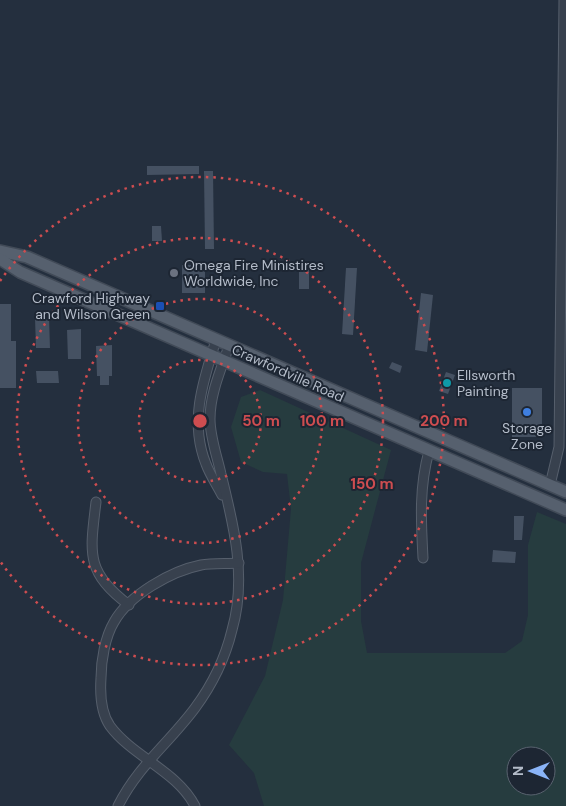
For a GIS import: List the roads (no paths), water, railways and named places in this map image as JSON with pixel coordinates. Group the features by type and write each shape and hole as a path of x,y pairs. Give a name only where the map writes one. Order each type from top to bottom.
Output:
{"main road":[{"name":"Crawfordville Road","path":"0,251 27,257 566,492"},
{"name":"Crawfordville Road","path":"0,259 20,272 564,509"},
{"path":"298,394 319,396 338,393"},
{"path":"352,418 376,414 391,416"},
{"path":"519,490 550,485 556,500 564,509"}],"street":[{"path":"550,485 559,447 564,0"},
{"path":"216,340 201,390 198,408 199,433 206,464 229,507"},
{"path":"118,806 129,784 148,760 194,710 210,686 223,660 233,629 238,595 239,563 229,507 211,432 210,407 229,346"},
{"path":"199,433 211,432"},
{"path":"423,558 420,497 422,475 429,451"},
{"path":"96,502 91,541 94,567 108,589 129,605"},
{"path":"195,806 182,787 127,745 108,724 100,696 101,664 114,622 145,590 169,576 203,565 239,563"}],"place":[{"name":"Omega Fire Ministires Worldwide, Inc","path":"174,273"},
{"name":"Crawford Highway and Wilson Green","path":"160,306"},
{"name":"Ellsworth Painting","path":"447,383"},
{"name":"Storage Zone","path":"527,412"}]}
